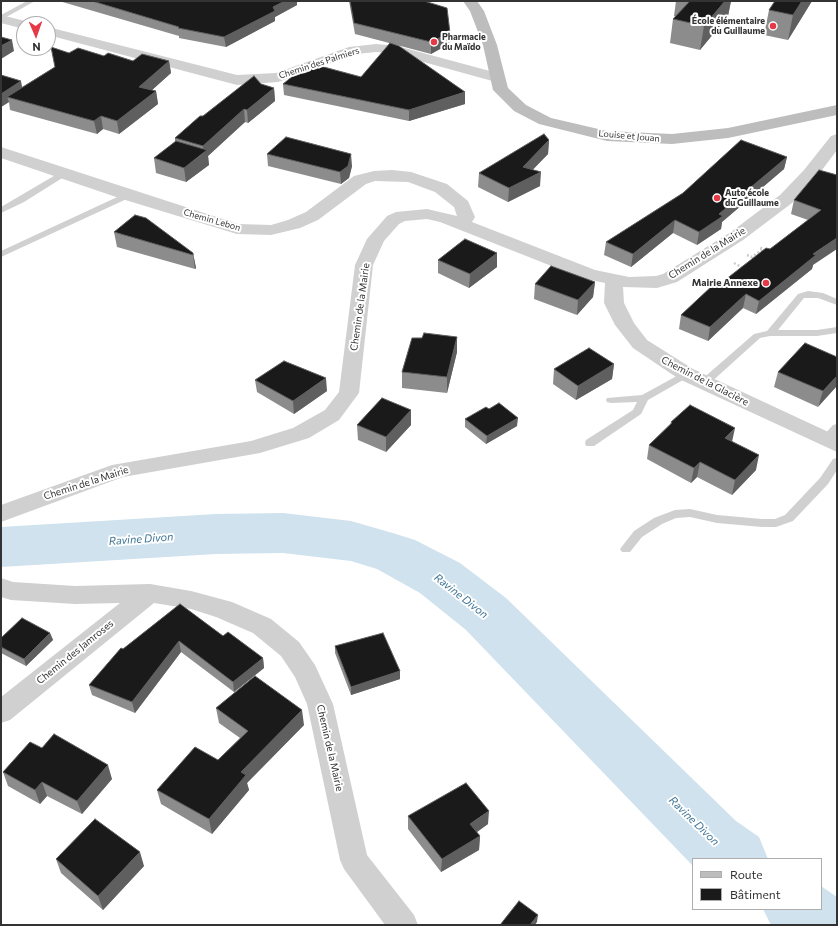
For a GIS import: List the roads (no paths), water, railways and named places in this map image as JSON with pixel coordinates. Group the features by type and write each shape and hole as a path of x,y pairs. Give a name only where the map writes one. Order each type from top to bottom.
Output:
{"main road":[{"name":"Louise et Jouan","path":"470,1 477,11 490,45 496,77 501,90 520,108 545,121 607,136 648,140 708,137 837,110"}],"street":[{"path":"1,19 16,23"},
{"name":"Chemin des Palmiers","path":"56,33 237,80 278,77 354,50 376,48 392,49 496,77"},
{"name":"Chemin de la Mairie","path":"1,514 120,470 252,448 301,433 332,415 349,393 364,265 376,239 393,220 408,215 427,214 463,223 545,258 589,274 614,281 640,284 657,282 670,278 737,236 817,176 837,138"},
{"name":"Chemin Lebon","path":"1,152 128,195 237,229 271,230 294,224 312,216 360,180 374,176 392,175 422,180 441,188 462,204 466,217 463,223"},
{"name":"Chemin de la Glacière","path":"614,281 614,303 625,325 640,344 686,374 704,383 833,438"},
{"name":"Chemin de la Mairie","path":"1,587 11,591 75,595 150,593 191,600 223,609 262,626 290,649 306,672 320,704 354,860 403,925"},
{"name":"Chemin des Jamroses","path":"1,712 150,593"}],"lane":[{"path":"1,19 32,1"},
{"path":"1,210 48,184 64,173"},
{"path":"1,254 128,195"},
{"path":"770,333 800,296 808,294 820,295 837,302"},
{"path":"704,383 752,339 770,333 817,333 837,330"},
{"path":"611,400 644,398 686,374"},
{"path":"590,443 637,412 644,398"},
{"path":"626,549 638,534 658,521 675,514 690,513 717,519 762,523 776,523 789,518 824,481 837,462"}],"waterway":[{"name":"Ravine Divon","path":"1,547 216,534 283,533 351,541 396,554 440,578 486,614 713,842 734,858"},
{"name":"Ravine Divon","path":"799,910 818,925"}],"place":[{"name":"École élémentaire du Guillaume","path":"773,26"},
{"name":"Pharmacie du Maïdo","path":"434,42"},
{"name":"Auto école du Guillaume","path":"717,198"},
{"name":"Mairie Annexe","path":"766,283"}]}
